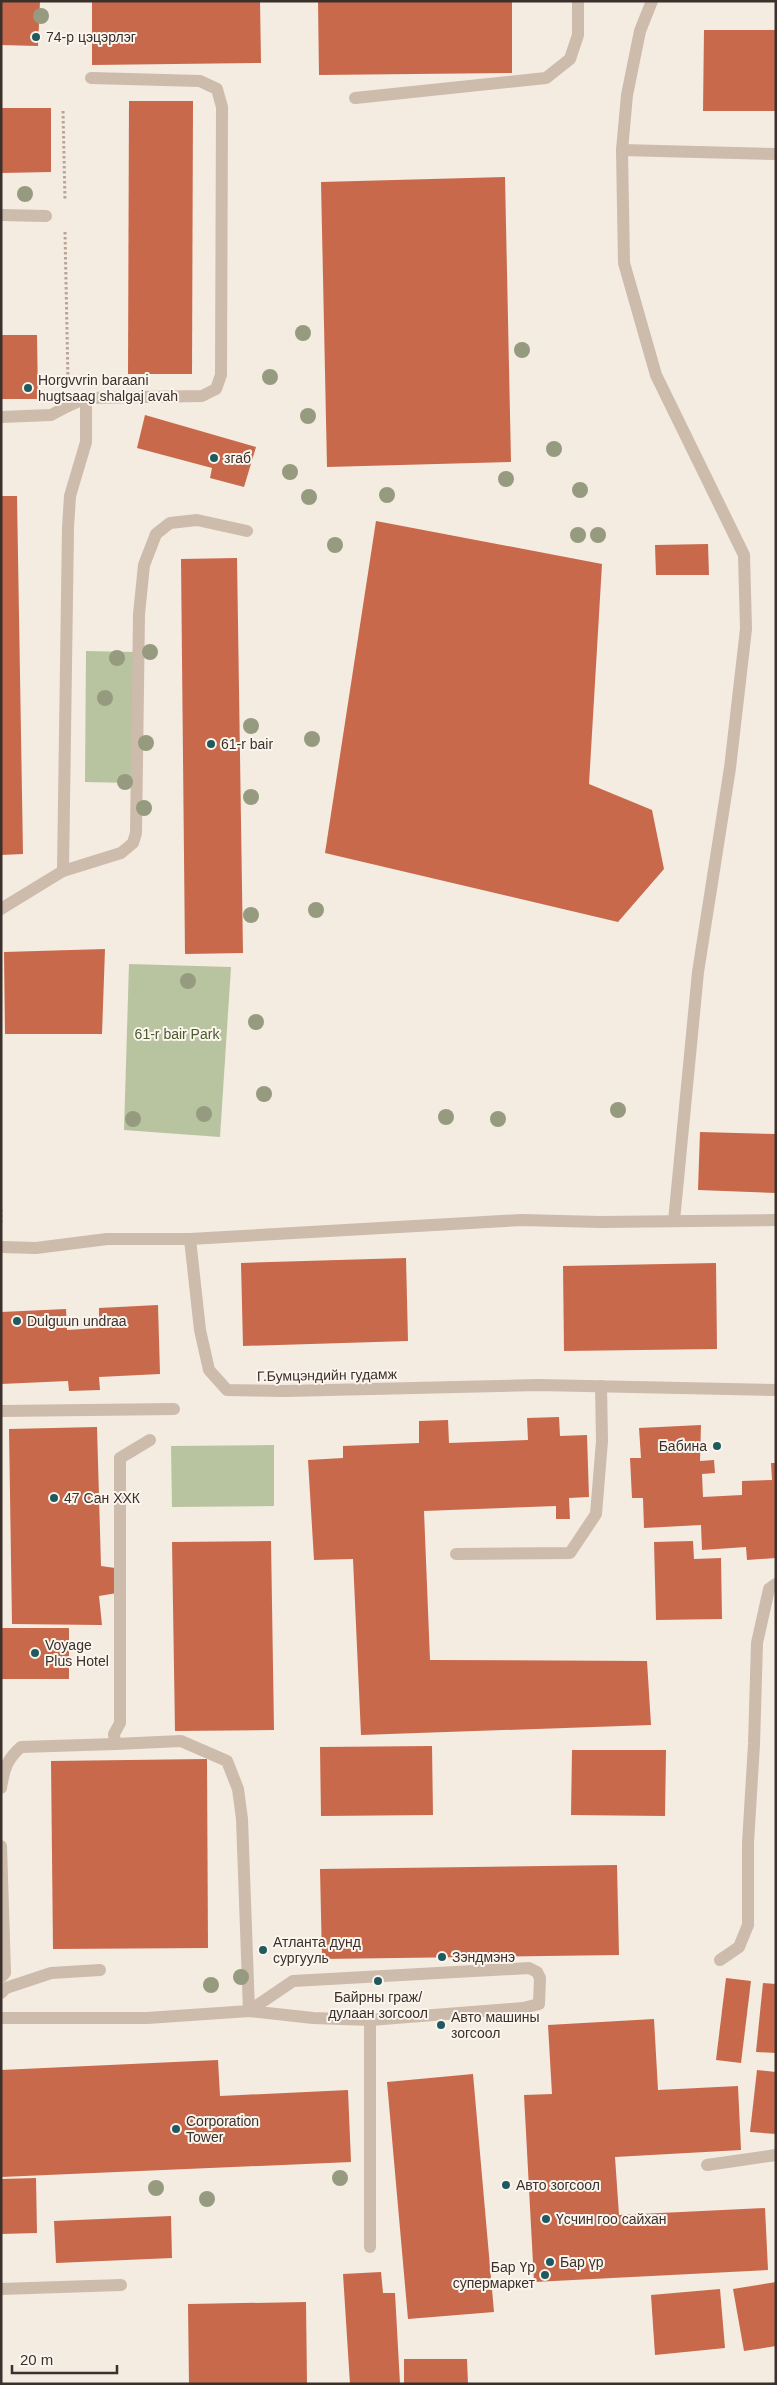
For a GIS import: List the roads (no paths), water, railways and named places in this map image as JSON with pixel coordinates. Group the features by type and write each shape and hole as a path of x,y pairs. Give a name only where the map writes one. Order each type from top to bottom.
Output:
{"street":[{"path":"355,98 546,78 570,59 578,35 578,1"},
{"path":"652,1 640,31 630,76 622,150 624,263 656,375 744,555 746,629 730,768 698,972 674,1221"},
{"path":"1,417 50,415 86,398 202,396 216,389 221,375 222,107 217,89 200,81 91,78"},
{"path":"622,150 776,154"},
{"path":"1,216 46,216"},
{"path":"63,871 68,528 70,496 86,442 86,398"},
{"path":"1,909 63,871 121,852 133,843 136,834 139,614 144,565 156,534 170,524 197,520 247,530"},
{"path":"1,1247 36,1248 107,1239 190,1239 521,1220 600,1222 776,1220"},
{"name":"Г.Бумцэндийн гудамж","path":"190,1239 200,1330 209,1370 227,1390 286,1391 538,1385 776,1390"},
{"path":"456,1554 570,1553 596,1514 602,1441 602,1386"},
{"path":"1,1411 174,1409"},
{"path":"115,1744 114,1734 120,1723 120,1458 150,1440"},
{"path":"720,1960 739,1947 748,1925 748,1843 754,1744 757,1643 769,1589 776,1584"},
{"path":"1,1788 4,1768 10,1756 21,1747 181,1741 227,1761 238,1789 242,1819 249,2011"},
{"path":"1,1846 5,1973 1,1977"},
{"path":"1,2018 147,2018 249,2011 313,2018 370,2020 534,2006 538,2004 540,1978 537,1972 529,1968 293,1981 249,2011"},
{"path":"1,1992 6,1988 51,1973 100,1970"},
{"path":"370,2020 370,2247"},
{"path":"707,2165 776,2155"},
{"path":"1,2289 122,2286"}],"place":[{"name":"74-р цэцэрлэг","path":"36,37"},
{"name":"Horgvvrin baraani hugtsaag shalgaj avah","path":"28,388"},
{"name":"згаб","path":"214,458"},
{"name":"61-r bair","path":"211,744"},
{"name":"Dulguun undraa","path":"17,1321"},
{"name":"Бабина","path":"717,1446"},
{"name":"47 Сан ХХК","path":"54,1498"},
{"name":"Voyage Plus Hotel","path":"35,1653"},
{"name":"Атланта дунд сургууль","path":"263,1950"},
{"name":"Зэндмэнэ","path":"442,1957"},
{"name":"Байрны граж/ дулаан зогсоол","path":"378,1981"},
{"name":"Авто машины зогсоол","path":"441,2025"},
{"name":"Corporation Tower","path":"176,2129"},
{"name":"Авто зогсоол","path":"506,2185"},
{"name":"Үсчин гоо сайхан","path":"546,2219"},
{"name":"Бар үр","path":"550,2262"},
{"name":"Бар Үр супермаркет","path":"545,2275"}],"park label":[{"name":"61-r bair Park","path":"177,1034"}]}
